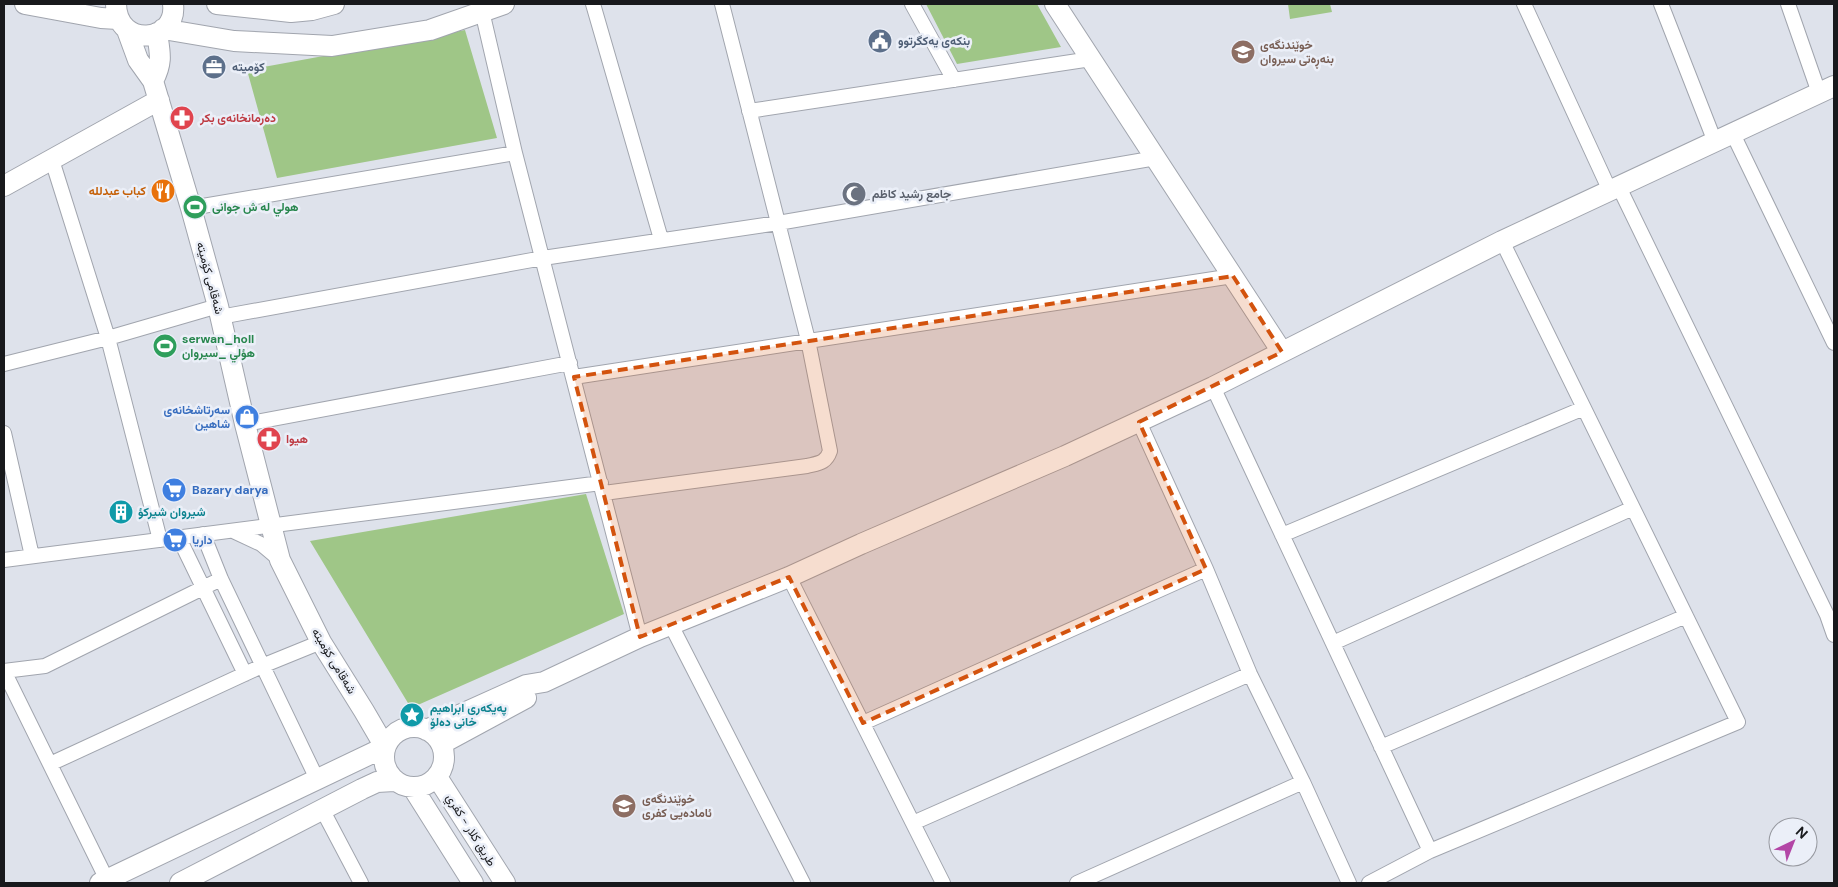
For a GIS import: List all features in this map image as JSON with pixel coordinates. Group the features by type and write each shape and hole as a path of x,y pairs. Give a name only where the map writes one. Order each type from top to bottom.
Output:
{"main road":[{"path":"25,4 101,18 121,18 142,36 160,31 234,41 332,46 430,30 504,4"},
{"path":"160,31 169,23 173,4"},
{"path":"217,4 312,10 334,4"},
{"path":"1055,4 1282,352"},
{"name":"شەقامی کۆمیتە","path":"121,18 138,60 153,81 191,208 219,311 245,424 280,560 321,642 385,747"},
{"path":"153,81 159,69 161,59 160,31"},
{"path":"426,730 526,685 544,682 640,638 789,577 1139,422 1213,387 1502,241 1827,90"},
{"path":"4,186 159,100"},
{"path":"441,744 532,694 544,682"},
{"path":"410,727 426,730 434,735 441,744 444,761 438,776 422,787 403,786 394,781 384,766 383,756 385,747 395,733 402,729 410,727"},
{"path":"103,882 385,747"},
{"name":"طريق كلار - كفري","path":"438,776 505,883"},
{"path":"193,880 322,809 370,785 378,782 394,781"},
{"path":"413,788 473,883"}],"street":[{"path":"593,4 661,239"},
{"path":"4,560 271,526 822,463 828,458 830,450 808,340 722,4"},
{"path":"912,4 954,80"},
{"path":"1524,4 1614,189 1830,613 1834,635"},
{"path":"1661,4 1724,138 1834,343"},
{"path":"1788,4 1827,90"},
{"path":"482,11 516,153 640,638"},
{"path":"749,111 1091,59"},
{"path":"191,208 516,153"},
{"path":"4,364 219,311 661,239 778,223 1156,158"},
{"path":"52,160 108,338 160,540"},
{"path":"1369,883 1430,851 1738,722 1502,241"},
{"path":"245,424 572,370 808,340 1232,276"},
{"path":"1213,387 1430,851"},
{"path":"1282,535 1584,408"},
{"path":"1139,422 1206,569 1250,674 1303,782 1349,883"},
{"path":"4,433 32,556"},
{"path":"1333,643 1633,508"},
{"path":"234,531 261,544 280,560"},
{"path":"204,534 220,579 317,780"},
{"path":"179,538 245,674"},
{"path":"862,723 1206,569"},
{"path":"789,577 943,883"},
{"path":"103,882 50,764 9,694 4,671 45,666 220,579"},
{"path":"1381,747 1686,616"},
{"path":"671,625 802,883"},
{"path":"50,764 262,666 321,642"},
{"path":"913,824 1250,674"},
{"path":"1077,883 1303,782"},
{"path":"322,809 360,883"}],"highlighted area":[{"path":"1233,276 1282,352 1139,422 1206,569 863,723 789,577 640,637 574,377"}],"green space":[{"path":"926,4 1037,4 1061,47 957,64"},
{"path":"1288,4 1330,4 1332,12 1290,19"},
{"path":"465,30 497,138 277,178 247,70"},
{"path":"586,494 624,614 411,708 310,541"}],"place":[{"name":"بنکەی یەکگرتوو","path":"880,41"},
{"name":"خوێندنگەی بنەڕەتی سیروان","path":"1243,52"},
{"name":"کۆمیتە","path":"214,67"},
{"name":"دەرمانخانەی بکر","path":"182,118"},
{"name":"كباب عبدلله","path":"163,191"},
{"name":"جامع رشيد كاظم","path":"854,194"},
{"name":"هولي له ش جوانى","path":"195,207"},
{"name":"serwan_holl هؤلي _سيروان","path":"165,346"},
{"name":"سەرتاشخانەی شاهین","path":"247,417"},
{"name":"هیوا","path":"269,439"},
{"name":"Bazary darya","path":"174,490"},
{"name":"شيروان شيركؤ","path":"121,512"},
{"name":"داريا","path":"175,540"},
{"name":"پەیکەری ابراهیم خانی دەلۆ","path":"412,715"},
{"name":"خوێندنگەی ئامادەیی کفری","path":"624,806"}]}
